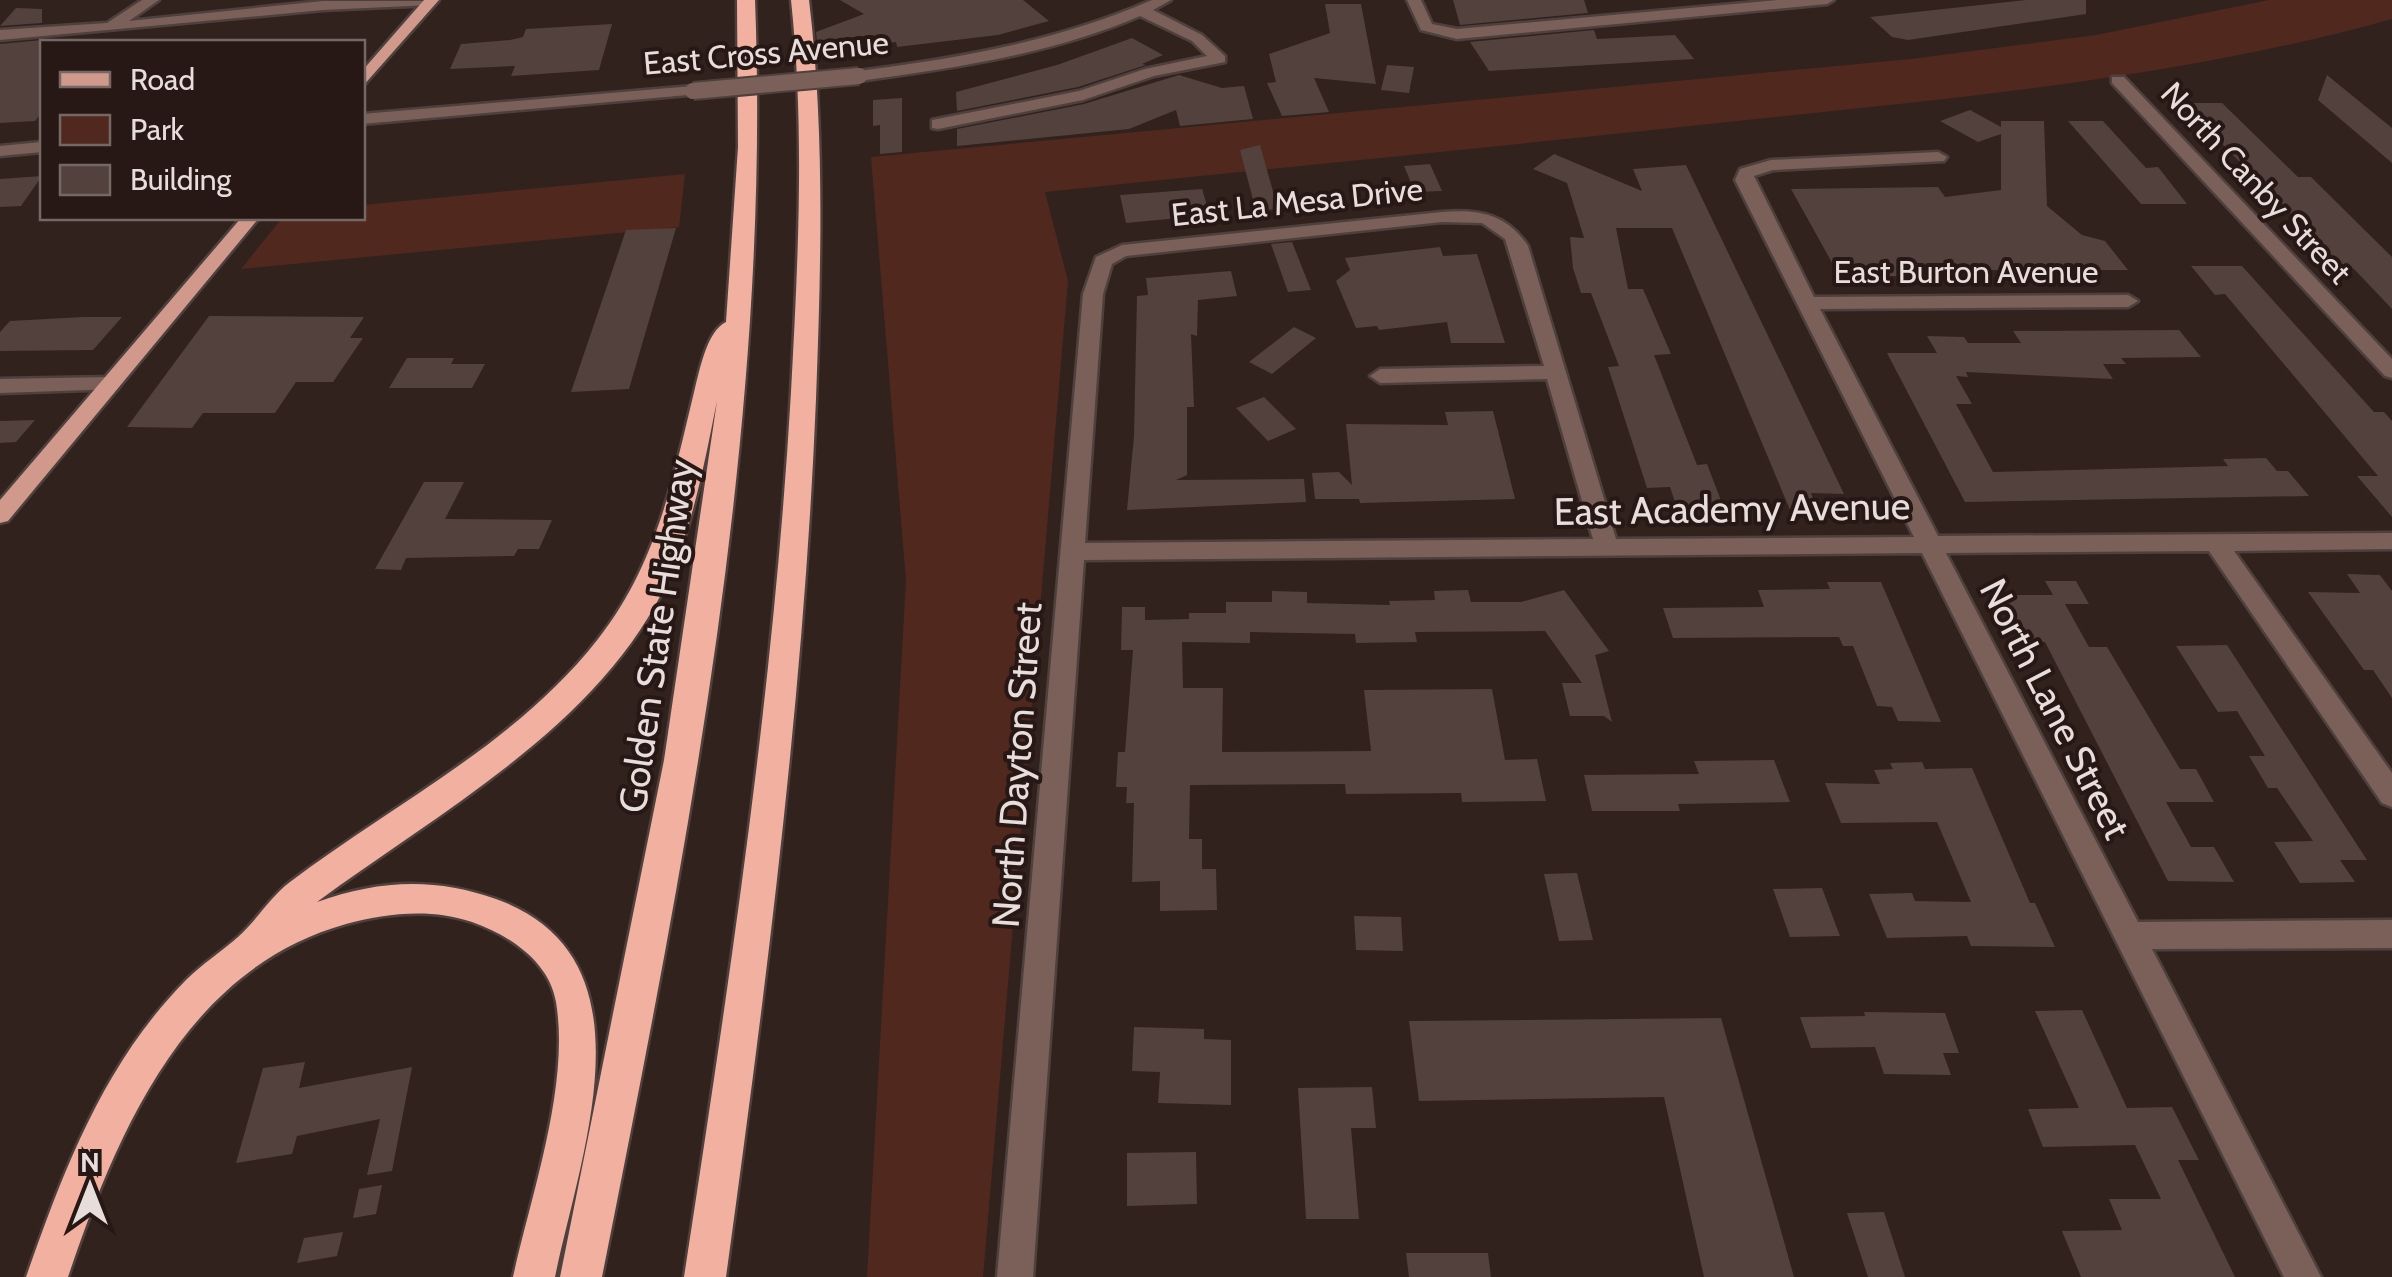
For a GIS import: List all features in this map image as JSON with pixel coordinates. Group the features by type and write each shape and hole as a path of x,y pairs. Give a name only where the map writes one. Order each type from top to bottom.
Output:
{"highway":[{"name":"Golden State Highway","path":"581,1277 641,988 717,512 738,311 749,141 746,0"},
{"path":"705,1277 760,876 798,501 810,242 800,0"},
{"path":"47,1277 99,1145 152,1048 214,977 256,944 297,896 492,759 546,714 614,644 642,602 657,569 714,361 738,311"},
{"path":"256,944 310,918 360,904 442,897 508,919 540,940 558,960 570,982 576,1010 576,1060 534,1277"}],"main road":[{"path":"365,79 432,1"},
{"path":"0,515 248,220"}],"street":[{"path":"111,26 152,0"},
{"name":"East Cross Avenue","path":"365,119 859,76 982,59 1072,36 1164,0"},
{"path":"1414,0 1422,24 1446,33 1827,0"},
{"path":"1638,0 1646,16"},
{"path":"0,35 290,4 432,1"},
{"path":"938,124 1082,96 1178,65 1219,60 1197,38 1142,10"},
{"name":"North Canby Street","path":"2118,80 2392,372"},
{"path":"0,151 40,147"},
{"name":"North Lane Street","path":"1938,157 1770,166 1746,174 1747,189 2303,1277"},
{"name":"East La Mesa Drive","path":"1102,261 1122,250 1442,217 1466,215 1499,222 1509,228 1520,246 1556,372"},
{"name":"North Dayton Street","path":"1015,1277 1094,294 1102,261"},
{"name":"East Burton Avenue","path":"1805,303 2128,301"},
{"path":"1380,376 1556,372 1607,548"},
{"path":"0,386 111,384"},
{"name":"East Academy Avenue","path":"1072,552 2392,541"},
{"path":"2216,543 2392,795"},
{"path":"2129,936 2392,934"}],"green space":[{"path":"2269,0 2392,0 2392,19 2237,55 2081,82 1045,192 1068,281 983,1277 867,1277 906,580 871,157 1911,59 2096,35"},
{"path":"685,174 679,227 241,269 280,220 365,220 365,205"}],"building":[{"path":"840,0 1023,0 1049,21 998,35 897,47 896,42 876,44 874,35 817,41 816,32 864,14"},
{"path":"1453,0 1584,0 1588,13 1460,25"},
{"path":"2026,0 2086,0 2086,14 1908,40 1892,37 1870,17"},
{"path":"1325,4 1361,4 1376,84 1314,78 1329,112 1282,116 1267,83 1276,82 1269,54 1330,33"},
{"path":"16,8 42,9 42,23 0,26"},
{"path":"612,24 599,70 511,76 515,66 450,69 461,44 523,37 526,29"},
{"path":"1594,30 1597,39 1675,35 1694,59 1489,71 1470,42"},
{"path":"1132,38 1163,55 1142,64 1146,65 1078,87 957,111 956,92 1057,65"},
{"path":"40,40 40,115 35,121 0,123 0,44"},
{"path":"1387,65 1414,67 1409,93 1381,90"},
{"path":"1179,75 1222,88 1244,86 1253,119 1180,126 1176,110 1129,129 957,146 957,129 1084,104"},
{"path":"2327,75 2392,128 2392,163 2318,100"},
{"path":"902,98 902,152 880,154 880,125 873,126 873,100"},
{"path":"2182,103 2222,103 2298,177 2311,177 2392,257 2392,309 2354,269 2345,269"},
{"path":"1970,110 2001,127 2001,121 2044,121 2047,206 2082,235 2105,241 2128,270 1900,270 1903,276 1840,277 1791,189 1938,187 1945,197 2001,190 2001,134 1978,142 1940,121"},
{"path":"2068,121 2103,121 2146,168 2158,167 2187,204 2141,204"},
{"path":"1260,145 1278,209 1256,211 1240,150"},
{"path":"1554,154 1642,191 1633,169 1686,165 1844,494 1811,493 1818,511 1790,510 1672,228 1616,228 1628,289 1643,289 1671,354 1654,355 1697,465 1707,464 1725,511 1678,511 1670,487 1647,488 1608,367 1619,366 1591,293 1581,293 1573,268 1570,237 1584,238 1567,183 1533,169"},
{"path":"1430,164 1442,191 1415,192 1404,166"},
{"path":"40,176 21,206 0,207 0,179"},
{"path":"1202,189 1210,215 1126,223 1120,195"},
{"path":"676,228 629,389 571,392 626,230"},
{"path":"1292,242 1311,290 1288,292 1271,244"},
{"path":"1440,247 1443,256 1477,254 1505,343 1451,343 1447,322 1379,330 1377,326 1356,328 1336,281 1350,270 1345,258"},
{"path":"2191,266 2242,266 2374,412 2384,412 2392,421 2392,517 2357,476 2378,476 2225,294 2215,295"},
{"path":"1231,271 1237,296 1198,300 1197,336 1191,334 1194,407 1187,407 1187,475 1176,480 1304,479 1306,502 1127,510 1134,436 1137,296 1148,295 1146,278"},
{"path":"209,316 364,317 350,338 363,338 333,382 296,382 275,413 203,413 192,428 127,427"},
{"path":"122,317 93,350 0,351 0,332 10,321"},
{"path":"1294,327 1316,338 1272,374 1249,362"},
{"path":"2179,330 2201,357 2121,358 2126,364 2103,364 2113,379 1966,372 1968,377 1956,376 1972,404 1956,404 1993,472 2228,466 2223,459 2266,458 2277,471 2288,471 2309,496 1965,502 1887,353 1937,353 1927,336 1964,337 1968,343 2021,343 2013,331"},
{"path":"407,358 454,358 451,364 485,364 472,388 389,388"},
{"path":"1264,397 1296,429 1268,441 1236,408"},
{"path":"1493,411 1515,499 1360,503 1359,499 1315,499 1312,473 1339,472 1352,485 1346,424 1448,425 1445,412"},
{"path":"35,420 16,442 0,443 0,421"},
{"path":"424,482 464,482 445,519 552,520 539,549 518,549 514,556 406,558 401,570 375,569"},
{"path":"2347,574 2380,575 2392,591 2392,698 2373,670 2364,670 2308,592 2360,593"},
{"path":"2045,581 2076,581 2089,604 2065,604 2089,647 2107,647 2180,769 2196,769 2214,802 2166,802 2191,847 2214,847 2234,882 2168,881 2045,642 2028,642 2003,595 2053,595"},
{"path":"1827,582 1881,582 1941,722 1898,721 1892,707 1877,706 1853,646 1843,646 1839,637 1673,638 1663,608 1764,607 1758,590 1830,589"},
{"path":"1468,590 1471,602 1521,602 1564,590 1609,651 1595,655 1612,722 1604,716 1570,716 1562,683 1582,683 1545,631 1415,632 1417,642 1356,643 1355,634 1250,632 1250,643 1182,642 1183,688 1223,688 1222,752 1371,751 1364,690 1492,689 1505,760 1537,759 1546,801 1462,802 1461,793 1346,794 1345,784 1190,785 1189,839 1202,839 1202,869 1216,869 1217,910 1160,911 1160,881 1132,882 1134,803 1126,803 1127,787 1116,787 1118,752 1125,752 1133,650 1121,650 1122,607 1145,607 1145,620 1189,619 1189,613 1226,613 1226,602 1272,602 1272,591 1307,592 1307,603 1390,605 1389,601 1435,600 1434,591"},
{"path":"2227,645 2367,860 2340,860 2355,882 2300,883 2274,842 2313,841 2277,788 2268,788 2249,756 2265,756 2237,711 2218,712 2176,646"},
{"path":"1774,760 1790,802 1678,804 1680,811 1592,811 1584,775 1699,774 1694,761"},
{"path":"1922,762 1925,769 1972,768 2030,903 2035,903 2055,947 1971,946 1967,936 1887,938 1869,894 1912,893 1915,901 1971,902 1937,822 1841,823 1825,783 1880,784 1874,770 1893,769 1890,763"},
{"path":"1577,873 1593,940 1559,941 1544,874"},
{"path":"1822,888 1840,936 1790,937 1773,889"},
{"path":"1354,916 1401,917 1403,951 1356,950"},
{"path":"2082,1010 2127,1108 2172,1107 2199,1160 2178,1160 2235,1277 2081,1277 2062,1231 2122,1230 2109,1199 2161,1199 2135,1145 2043,1147 2028,1109 2079,1108 2035,1011"},
{"path":"1864,1012 1945,1013 1959,1053 1943,1053 1951,1075 1884,1074 1875,1047 1811,1048 1800,1017 1865,1016"},
{"path":"1721,1018 1794,1277 1704,1277 1664,1097 1419,1101 1409,1021"},
{"path":"1134,1027 1204,1029 1204,1039 1231,1040 1231,1105 1158,1103 1160,1072 1132,1071"},
{"path":"305,1062 299,1088 412,1067 392,1171 367,1175 380,1119 297,1136 292,1154 236,1163 263,1068"},
{"path":"1372,1087 1376,1128 1351,1128 1359,1219 1306,1219 1298,1088"},
{"path":"1196,1152 1197,1204 1127,1206 1127,1153"},
{"path":"382,1185 376,1214 353,1218 359,1189"},
{"path":"1884,1212 1905,1277 1868,1277 1847,1213"},
{"path":"343,1232 337,1256 297,1263 304,1238"},
{"path":"1406,1253 1488,1253 1491,1277 1409,1277"}]}
